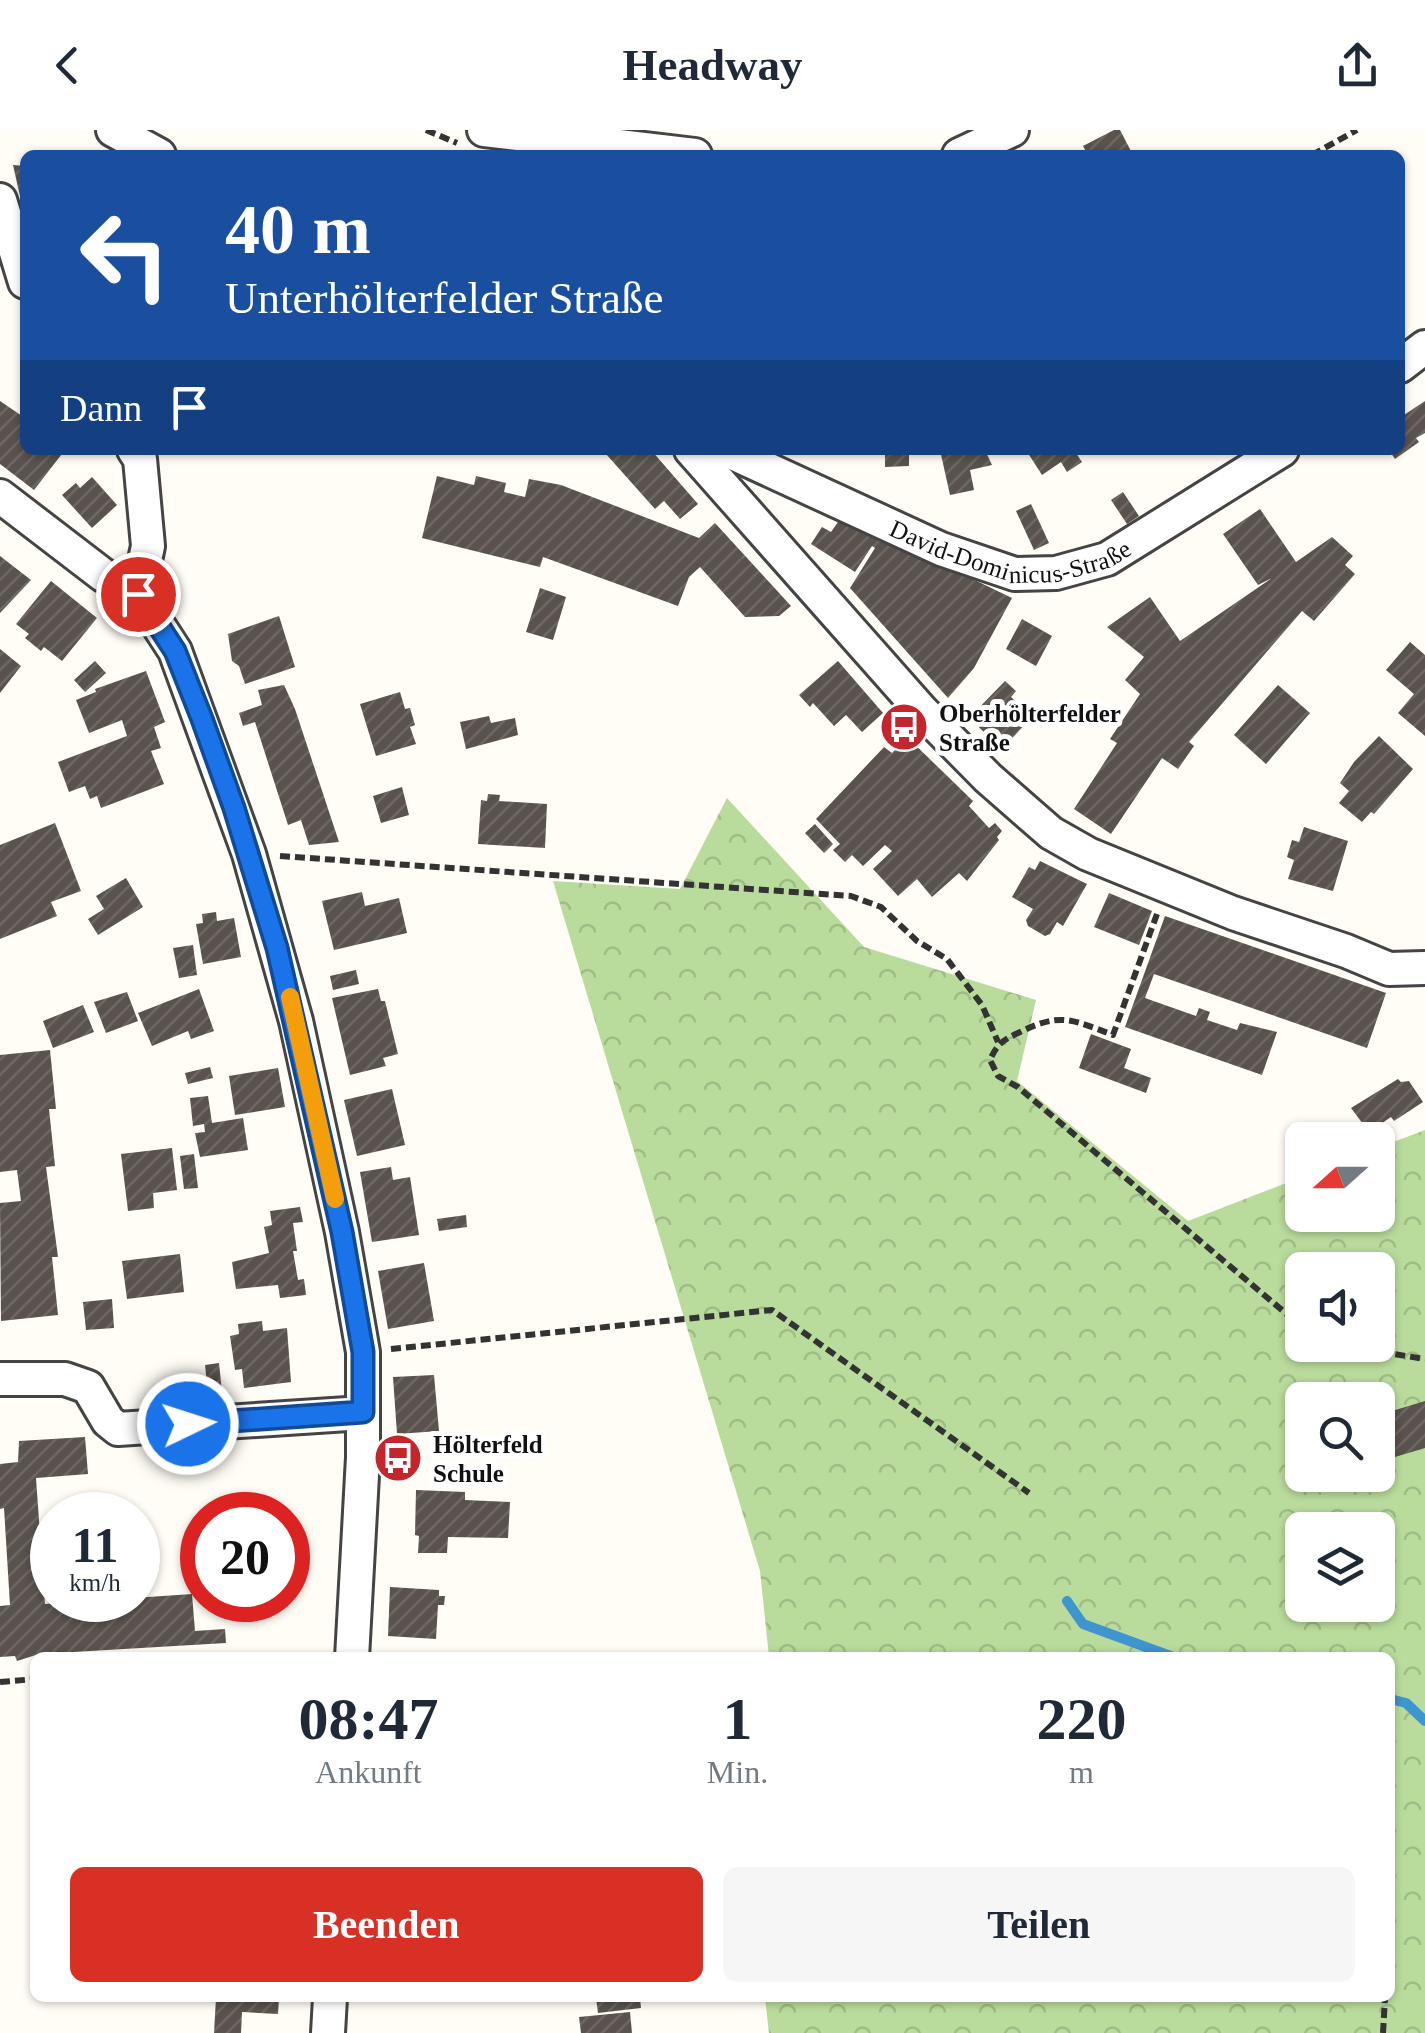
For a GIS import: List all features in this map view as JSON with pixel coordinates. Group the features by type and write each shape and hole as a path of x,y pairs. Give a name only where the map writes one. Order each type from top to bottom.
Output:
{"street":[{"path":"113,130 150,150"},
{"path":"484,130 653,150"},
{"path":"970,150 1012,130"},
{"path":"0,200 20,266"},
{"path":"1405,362 1425,347"},
{"path":"138,455 148,546 138,594"},
{"path":"695,455 922,711 1021,810 1051,833 1088,854 1167,886 1389,969 1425,968"},
{"name":"David-Dominicus-Straße","path":"737,455 942,549 1015,574 1056,573 1107,559 1274,455"},
{"path":"0,496 103,575 138,594 175,651 248,854 296,1021 342,1232 363,1352 352,1652"},
{"path":"0,1379 65,1379 88,1386 108,1421 118,1429 363,1412"},
{"path":"326,2033 330,2002"}],"path":[{"path":"1321,150 1357,130"},
{"path":"248,854 851,896 880,907 917,941 947,960 982,1005 998,1042"},
{"path":"1167,886 1113,1034 1076,1020 1047,1019 998,1042 990,1060 998,1076 1018,1087 1285,1312"},
{"path":"363,1352 772,1310 1028,1493"},
{"path":"1395,1354 1425,1359"},
{"path":"0,1682 30,1679"},
{"path":"1383,2033 1385,2002"}],"green space":[{"path":"727,798 864,947 1036,1000 1017,1081 1188,1221 1285,1184 1285,1232 1395,1232 1395,1141 1425,1130 1425,2033 769,2033 765,2002 1395,2002 1395,1652 768,1652 760,1571 553,881 680,889"}],"building":[{"path":"1120,130 1130,150 1085,150 1083,146"},
{"path":"13,165 20,166 20,196"},
{"path":"0,401 20,415 20,455 61,455 34,490 0,464"},
{"path":"1425,401 1425,433 1405,452 1405,414"},
{"path":"607,455 655,455 698,504 680,519 664,501 655,509"},
{"path":"885,455 909,455 909,466 885,467"},
{"path":"941,455 987,455 992,465 970,470 974,490 950,495"},
{"path":"1029,455 1077,455 1082,462 1067,472 1061,462 1042,475"},
{"path":"437,476 474,485 476,476 506,483 504,492 525,497 529,479 561,485 699,538 715,523 791,606 779,616 745,617 700,567 689,577 678,606 543,557 540,567 422,538"},
{"path":"92,477 117,505 92,528 62,495 76,483 80,488"},
{"path":"1123,492 1139,516 1127,524 1111,500"},
{"path":"1031,504 1049,543 1034,550 1016,511"},
{"path":"1260,509 1296,562 1332,537 1353,556 1345,565 1355,574 1314,621 1302,611 1189,742 1194,746 1178,769 1162,758 1111,834 1074,809 1117,743 1110,739 1140,694 1125,680 1144,657 1107,627 1150,597 1180,641 1272,578 1258,585 1223,534"},
{"path":"842,516 1012,598 974,668 948,698 850,588 875,548 872,546 855,572 811,544 822,527 831,532"},
{"path":"0,556 31,580 0,613"},
{"path":"51,581 97,618 62,661 44,647 41,651 16,624"},
{"path":"540,588 566,597 553,640 526,632"},
{"path":"279,616 295,667 245,684 239,666 232,661 228,634"},
{"path":"1022,619 1052,636 1036,666 1006,649"},
{"path":"1410,642 1425,655 1425,736 1398,713 1414,694 1386,670"},
{"path":"0,649 21,666 0,693"},
{"path":"95,661 106,673 85,692 74,680"},
{"path":"838,661 883,713 862,732 846,715 834,726 813,703 810,707 799,695"},
{"path":"146,671 165,722 154,727 161,748 151,751 164,784 101,808 97,796 90,799 85,786 69,792 58,762 127,736 122,720 89,733 76,700"},
{"path":"1005,681 1016,691 1011,697 1032,717 1002,749 969,718"},
{"path":"284,685 339,842 309,845 301,820 288,825 255,722 243,726 239,713 262,705 258,690"},
{"path":"1278,685 1310,713 1266,764 1234,735"},
{"path":"400,692 405,709 410,708 415,725 410,727 416,744 376,756 360,704"},
{"path":"489,716 491,723 515,718 518,735 466,749 460,722"},
{"path":"1379,736 1413,769 1374,814 1371,812 1362,822 1339,803 1349,791 1340,783"},
{"path":"907,737 973,801 969,806 989,828 995,823 1002,831 967,881 959,873 932,897 917,879 898,896 873,869 892,851 885,845 863,866 852,855 845,862 833,850 840,844 816,819 884,747 892,753"},
{"path":"402,787 409,815 381,823 373,796"},
{"path":"488,794 500,795 499,801 547,804 545,848 478,844 481,800 487,801"},
{"path":"55,823 81,891 51,902 57,916 0,939 0,845"},
{"path":"815,824 833,844 824,853 805,833"},
{"path":"1304,827 1348,841 1333,891 1288,879 1294,860 1287,857 1292,840 1299,842"},
{"path":"1040,861 1087,884 1063,926 1057,922 1045,936 1028,926 1026,920 1033,909 1012,897 1029,867 1035,870"},
{"path":"126,878 143,907 98,935 88,919 104,909 96,896"},
{"path":"362,892 365,906 399,898 407,933 334,950 322,901"},
{"path":"1109,893 1152,911 1139,945 1094,927"},
{"path":"216,912 217,921 234,918 241,957 203,964 196,924 203,923 202,914"},
{"path":"1165,916 1386,993 1367,1048 1154,974 1145,998 1196,1016 1199,1008 1210,1012 1207,1020 1237,1030 1240,1023 1277,1032 1262,1075 1125,1027"},
{"path":"193,945 197,975 179,978 173,948"},
{"path":"356,970 359,984 333,990 330,976"},
{"path":"199,989 214,1031 191,1039 188,1031 152,1046 138,1013"},
{"path":"378,989 381,1001 385,1001 398,1054 383,1058 386,1066 350,1075 332,998"},
{"path":"127,992 138,1021 106,1033 94,1002"},
{"path":"83,1005 94,1032 53,1048 43,1021"},
{"path":"1091,1034 1131,1049 1124,1068 1151,1078 1146,1093 1079,1068"},
{"path":"50,1050 56,1109 49,1109 55,1166 46,1167 58,1257 52,1257 58,1315 1,1321 0,1203 21,1201 17,1170 0,1172 0,1055"},
{"path":"210,1067 213,1078 188,1084 185,1073"},
{"path":"278,1068 285,1107 235,1115 229,1076"},
{"path":"1398,1079 1409,1081 1423,1102 1394,1121 1391,1117 1384,1122 1362,1122 1351,1108"},
{"path":"392,1089 405,1145 357,1156 344,1100"},
{"path":"208,1096 212,1123 243,1118 248,1150 200,1157 195,1133 205,1132 204,1124 193,1126 190,1098"},
{"path":"172,1148 177,1190 153,1193 154,1208 128,1211 121,1154"},
{"path":"194,1154 198,1188 184,1189 180,1156"},
{"path":"391,1167 393,1180 410,1177 419,1235 372,1242 360,1172"},
{"path":"300,1207 303,1222 293,1223 297,1251 293,1251 298,1280 304,1279 306,1295 280,1298 278,1285 236,1289 232,1262 269,1253 264,1227 272,1225 270,1211"},
{"path":"466,1215 467,1227 439,1231 437,1219"},
{"path":"180,1254 184,1292 127,1299 122,1261"},
{"path":"424,1263 434,1321 388,1329 378,1271"},
{"path":"112,1299 114,1328 86,1330 83,1302"},
{"path":"262,1321 263,1331 287,1328 291,1382 244,1388 242,1369 235,1370 230,1336 239,1334 238,1324"},
{"path":"219,1363 222,1392 208,1393 205,1365"},
{"path":"434,1375 439,1431 397,1434 393,1377"},
{"path":"1425,1401 1425,1448 1395,1457 1395,1410"},
{"path":"85,1437 88,1474 36,1478 37,1492 30,1492 30,1622 160,1622 160,1596 180,1595 180,1622 194,1622 195,1631 225,1629 226,1643 30,1652 30,1657 17,1661 15,1656 0,1657 0,1606 10,1605 4,1508 0,1509 0,1464 18,1462 19,1441"},
{"path":"416,1490 465,1492 465,1500 510,1502 508,1538 448,1537 447,1553 418,1553"},
{"path":"390,1587 439,1590 439,1596 445,1596 444,1605 438,1605 436,1639 388,1636"},
{"path":"216,2002 279,2002 278,2014 242,2012 241,2033 214,2033"},
{"path":"597,2002 640,2002 641,2008 598,2013"},
{"path":"630,2012 632,2033 581,2033 579,2017"}],"waterway":[{"path":"1067,1601 1083,1624 1160,1652"},
{"path":"1395,1700 1406,1703 1425,1721"}],"slow traffic":[{"path":"290,997 335,1199"}],"place":[{"name":"Oberhölterfelder Straße","path":"904,727"},
{"name":"Hölterfeld Schule","path":"398,1458"}],"route":[{"path":"138,594 175,651 202,719 277,948 342,1232 363,1352 363,1412 188,1424"}]}
